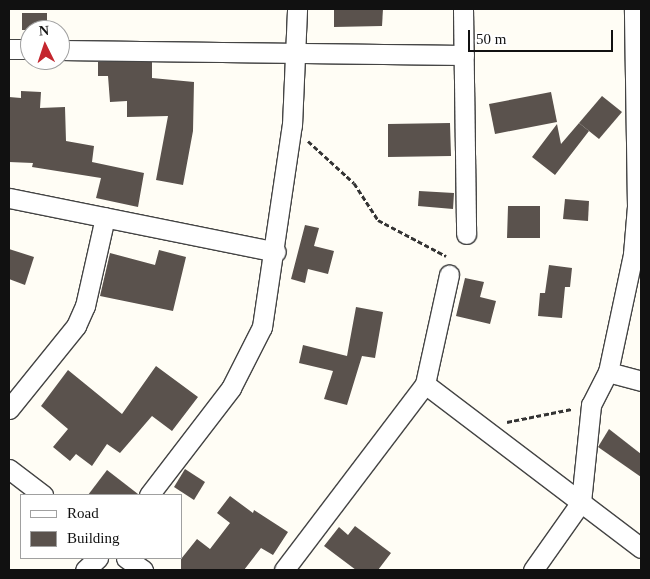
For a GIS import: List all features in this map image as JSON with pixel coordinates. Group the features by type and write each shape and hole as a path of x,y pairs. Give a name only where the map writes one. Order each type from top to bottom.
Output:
{"street":[{"path":"150,494 232,388 248,360 262,327 276,252 292,125 297,53 297,9"},
{"path":"463,9 466,234"},
{"path":"533,570 580,502 590,406 608,372 634,254 637,206 634,9"},
{"path":"70,50 464,55"},
{"path":"9,198 276,252"},
{"path":"9,409 76,326 86,306 105,217"},
{"path":"284,570 425,384 449,275"},
{"path":"608,372 641,381"},
{"path":"425,384 641,548"},
{"path":"9,469 42,494"},
{"path":"85,570 97,559"},
{"path":"127,559 143,570"}],"path":[{"path":"292,125 313,148 339,166 354,183 378,220 455,261 449,275"},
{"path":"482,427 590,406"}],"building":[{"path":"334,9 383,9 382,26 334,27"},
{"path":"22,13 47,13 47,20 22,20"},
{"path":"98,62 152,62 152,78 194,82 193,131 183,185 156,180 168,116 127,117 127,101 110,102 108,76 98,76"},
{"path":"21,91 41,92 40,108 65,107 66,141 94,146 92,162 144,173 138,207 96,198 101,178 32,167 33,163 9,162 9,97 21,98"},
{"path":"551,92 557,122 495,134 489,104"},
{"path":"602,96 622,112 599,139 579,123"},
{"path":"450,123 451,156 388,157 388,124"},
{"path":"579,123 589,131 555,175 532,157 557,124 561,144"},
{"path":"419,191 454,193 453,209 418,206"},
{"path":"565,199 589,201 588,221 563,219"},
{"path":"508,206 540,206 540,238 507,238"},
{"path":"305,225 319,228 314,246 334,251 328,274 308,269 305,283 291,279"},
{"path":"9,249 34,257 25,285 9,279"},
{"path":"159,250 186,257 173,311 100,296 110,253 155,265"},
{"path":"549,265 572,268 570,287 565,287 562,318 538,316 540,293 545,293"},
{"path":"465,278 484,282 480,297 496,301 490,324 456,316"},
{"path":"356,307 383,312 375,358 362,356 347,405 324,399 333,371 299,363 303,345 347,356"},
{"path":"156,366 198,397 172,431 152,416 120,453 107,444 92,466 76,454 70,461 53,447 68,429 41,406 68,370 122,414"},
{"path":"609,429 641,454 641,477 598,447"},
{"path":"185,469 205,482 194,500 174,487"},
{"path":"107,470 138,494 89,494"},
{"path":"230,496 253,513 254,510 288,532 273,555 261,548 244,570 181,570 181,559 197,539 210,549 230,523 217,513"},
{"path":"355,526 391,553 378,570 356,570 324,546 339,527 348,535"}]}
